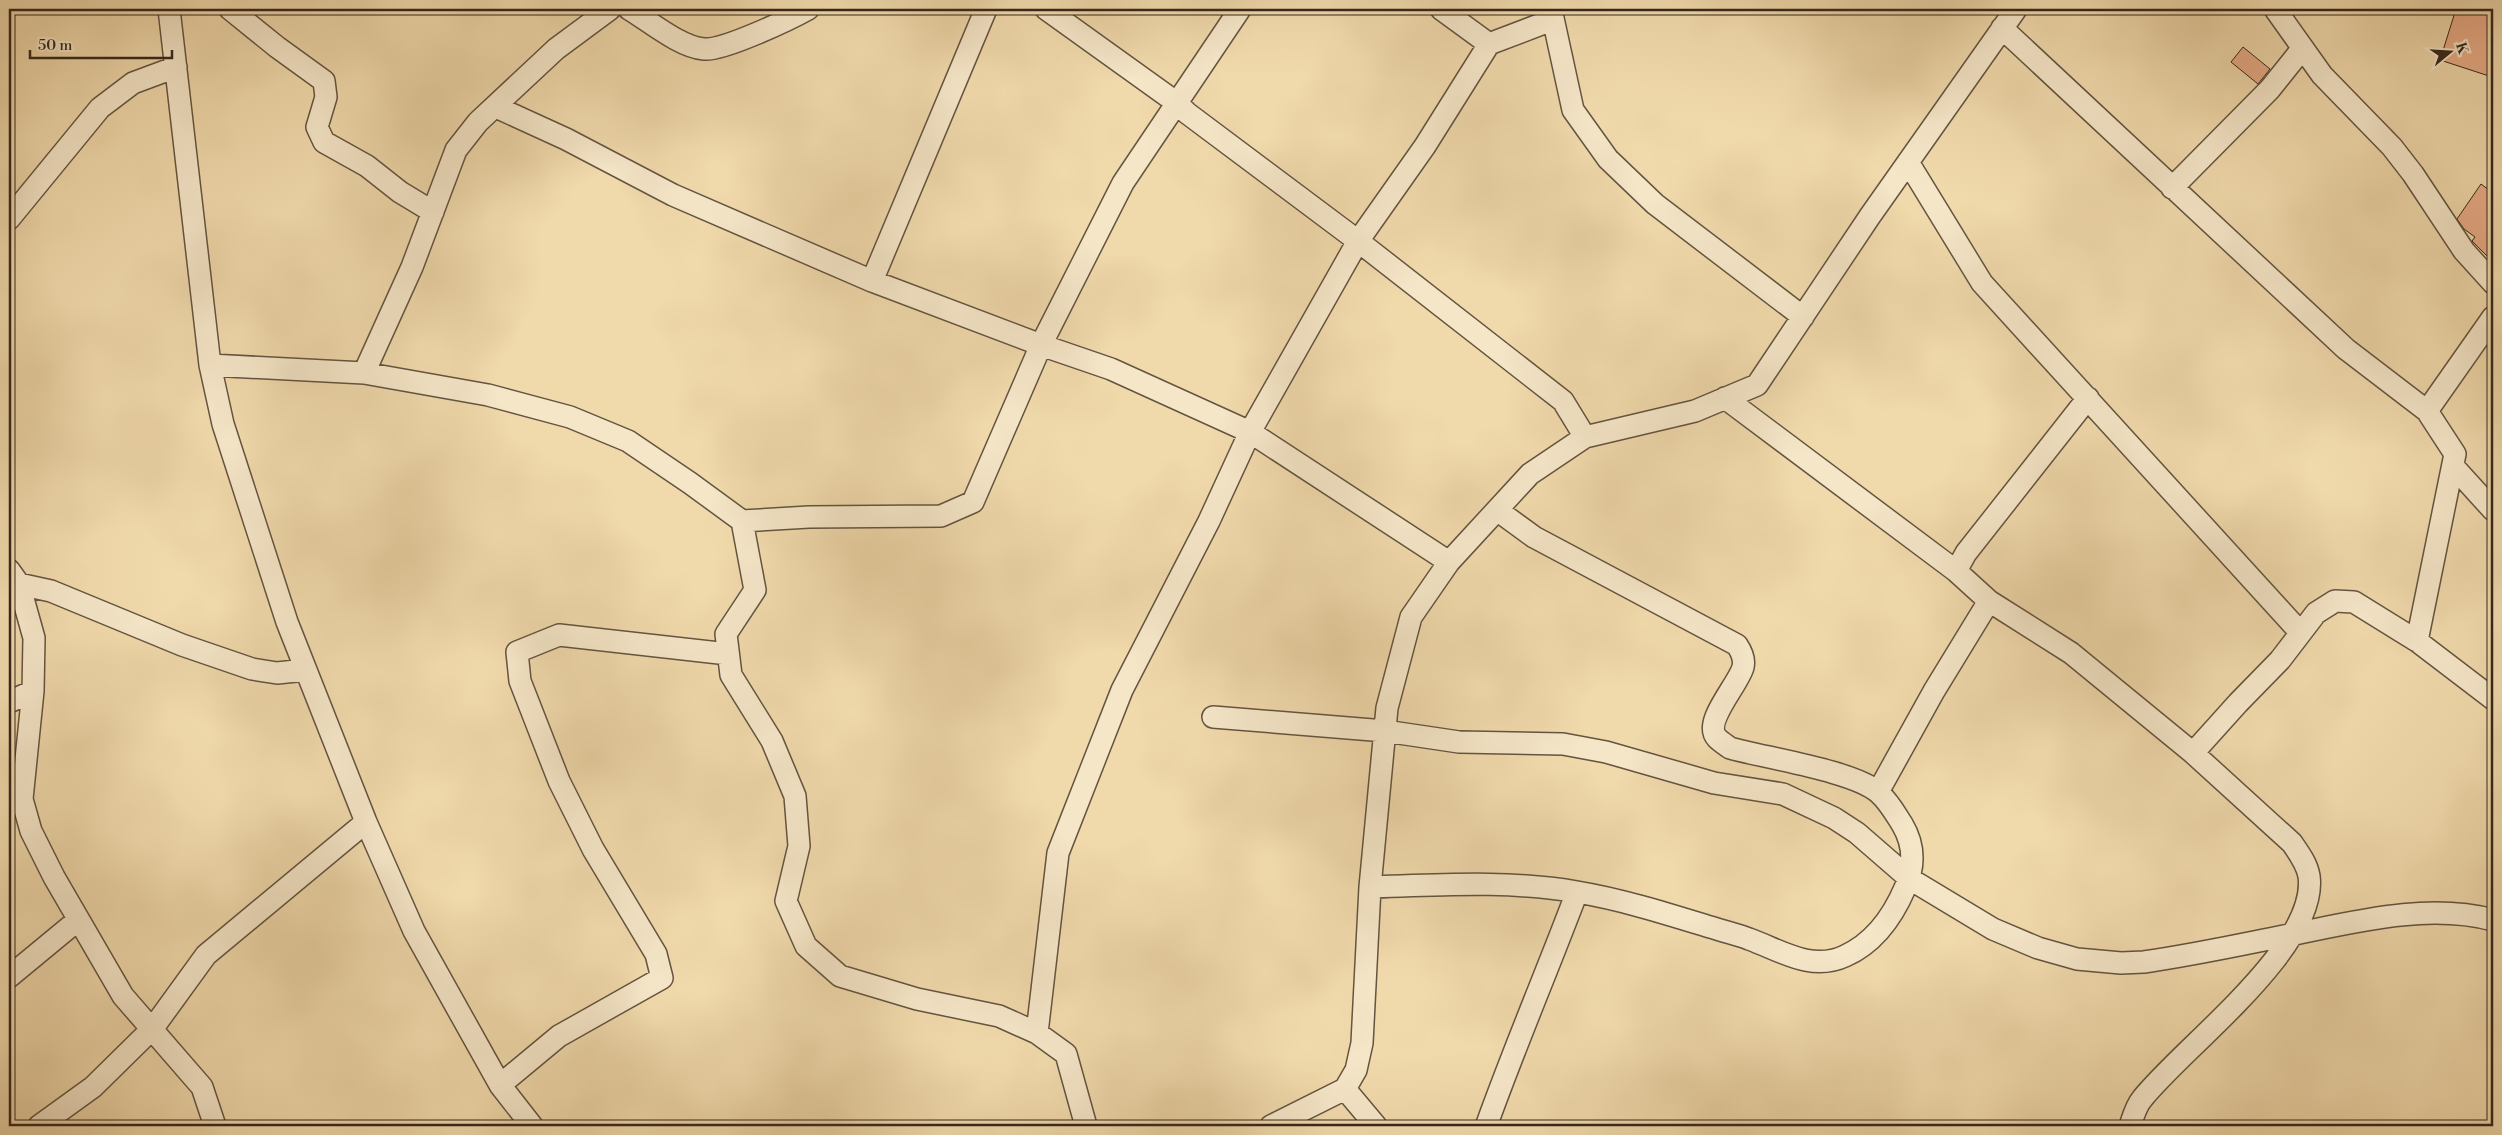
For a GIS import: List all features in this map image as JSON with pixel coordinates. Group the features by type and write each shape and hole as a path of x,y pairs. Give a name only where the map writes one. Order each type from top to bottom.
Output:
{"street":[{"path":"169,9 210,365 223,424 287,622 366,822 414,931 500,1085 532,1126"},
{"path":"230,9 276,47 324,81 326,97 317,128 324,142 367,166 400,192 433,212"},
{"path":"364,373 412,267 456,150 478,122 556,49 610,9"},
{"path":"629,9 686,44 705,49 755,33 808,9"},
{"path":"872,281 986,9"},
{"path":"1046,9 1177,103 1187,113 1358,241 1563,401 1585,437"},
{"path":"210,365 364,373 488,396 570,417 628,441 742,521 809,517 941,516 972,502 1041,345 1124,183 1240,9"},
{"path":"1441,9 1489,44"},
{"path":"1270,1126 1345,1089 1356,1070 1362,1043 1370,887 1387,708 1411,617 1449,562 1530,474 1585,437 1696,411 1757,385 1908,162 2016,9"},
{"path":"2275,9 2322,75 2392,147 2413,174 2464,251 2493,283"},
{"path":"1037,1033 1058,853 1122,690 1209,521 1250,432 1358,241 1424,146 1489,44 1551,15 1573,110 1608,159 1655,204 1802,317"},
{"path":"2002,28 2346,349 2427,411 2455,454 2417,640"},
{"path":"2172,188 2270,89 2302,49"},
{"path":"9,218 100,108 133,83 176,67"},
{"path":"496,107 566,139 673,195 872,281 1041,345 1112,369 1250,432 1449,562"},
{"path":"1908,162 1982,283 2300,632"},
{"path":"2427,411 2493,317"},
{"path":"1725,398 1956,571 1989,601 2070,653 2193,753 2292,843 2301,856 2308,870 2309,890 2304,909 2292,934 2236,1004 2164,1074 2140,1101 2130,1126"},
{"path":"1956,571 1966,553 2088,398"},
{"path":"2453,466 2493,510"},
{"path":"1370,887 1495,884 1577,892 1675,916 1750,939 1790,957 1815,962 1843,957 1861,948 1885,923 1898,904 1910,879 1913,855 1908,834 1890,806 1878,792 1841,775 1730,748 1716,738 1713,729 1717,715 1744,666 1743,657 1737,645 1550,547 1497,510"},
{"path":"742,521 755,590 726,634 731,675 772,741 795,796 799,846 786,902 806,946 840,976 917,999 999,1016 1037,1033 1066,1054 1086,1126"},
{"path":"14,577 182,645 252,668 277,673 306,670"},
{"path":"14,577 34,638 32,691 22,799 31,831 78,920 123,996 154,1028 202,1087 215,1126"},
{"path":"1878,792 1934,691 1989,601"},
{"path":"2193,753 2238,702 2280,660 2316,613 2335,601 2354,602 2417,640 2493,699"},
{"path":"500,1085 559,1036 662,978 656,954 593,849 559,781 520,681 518,652 560,635 728,654"},
{"path":"9,702 32,691"},
{"path":"1213,717 1385,730 1459,742 1539,743 1584,747 1714,783 1783,794 1818,808 1857,833 1910,879 1993,929 2058,954 2090,961 2144,962 2292,934 2403,916 2470,914 2493,920"},
{"path":"39,1126 92,1086 154,1028 206,955 366,822"},
{"path":"1487,1126 1512,1056 1530,1015 1577,892"},
{"path":"9,977 78,920"},
{"path":"1345,1089 1353,1102 1376,1126"}],"building":[{"path":"2456,9 2493,9 2493,62 2489,76 2440,60"},
{"path":"2243,47 2270,69 2258,84 2231,62"},
{"path":"2481,184 2493,193 2493,262 2472,241 2475,237 2464,229 2457,219"}]}
